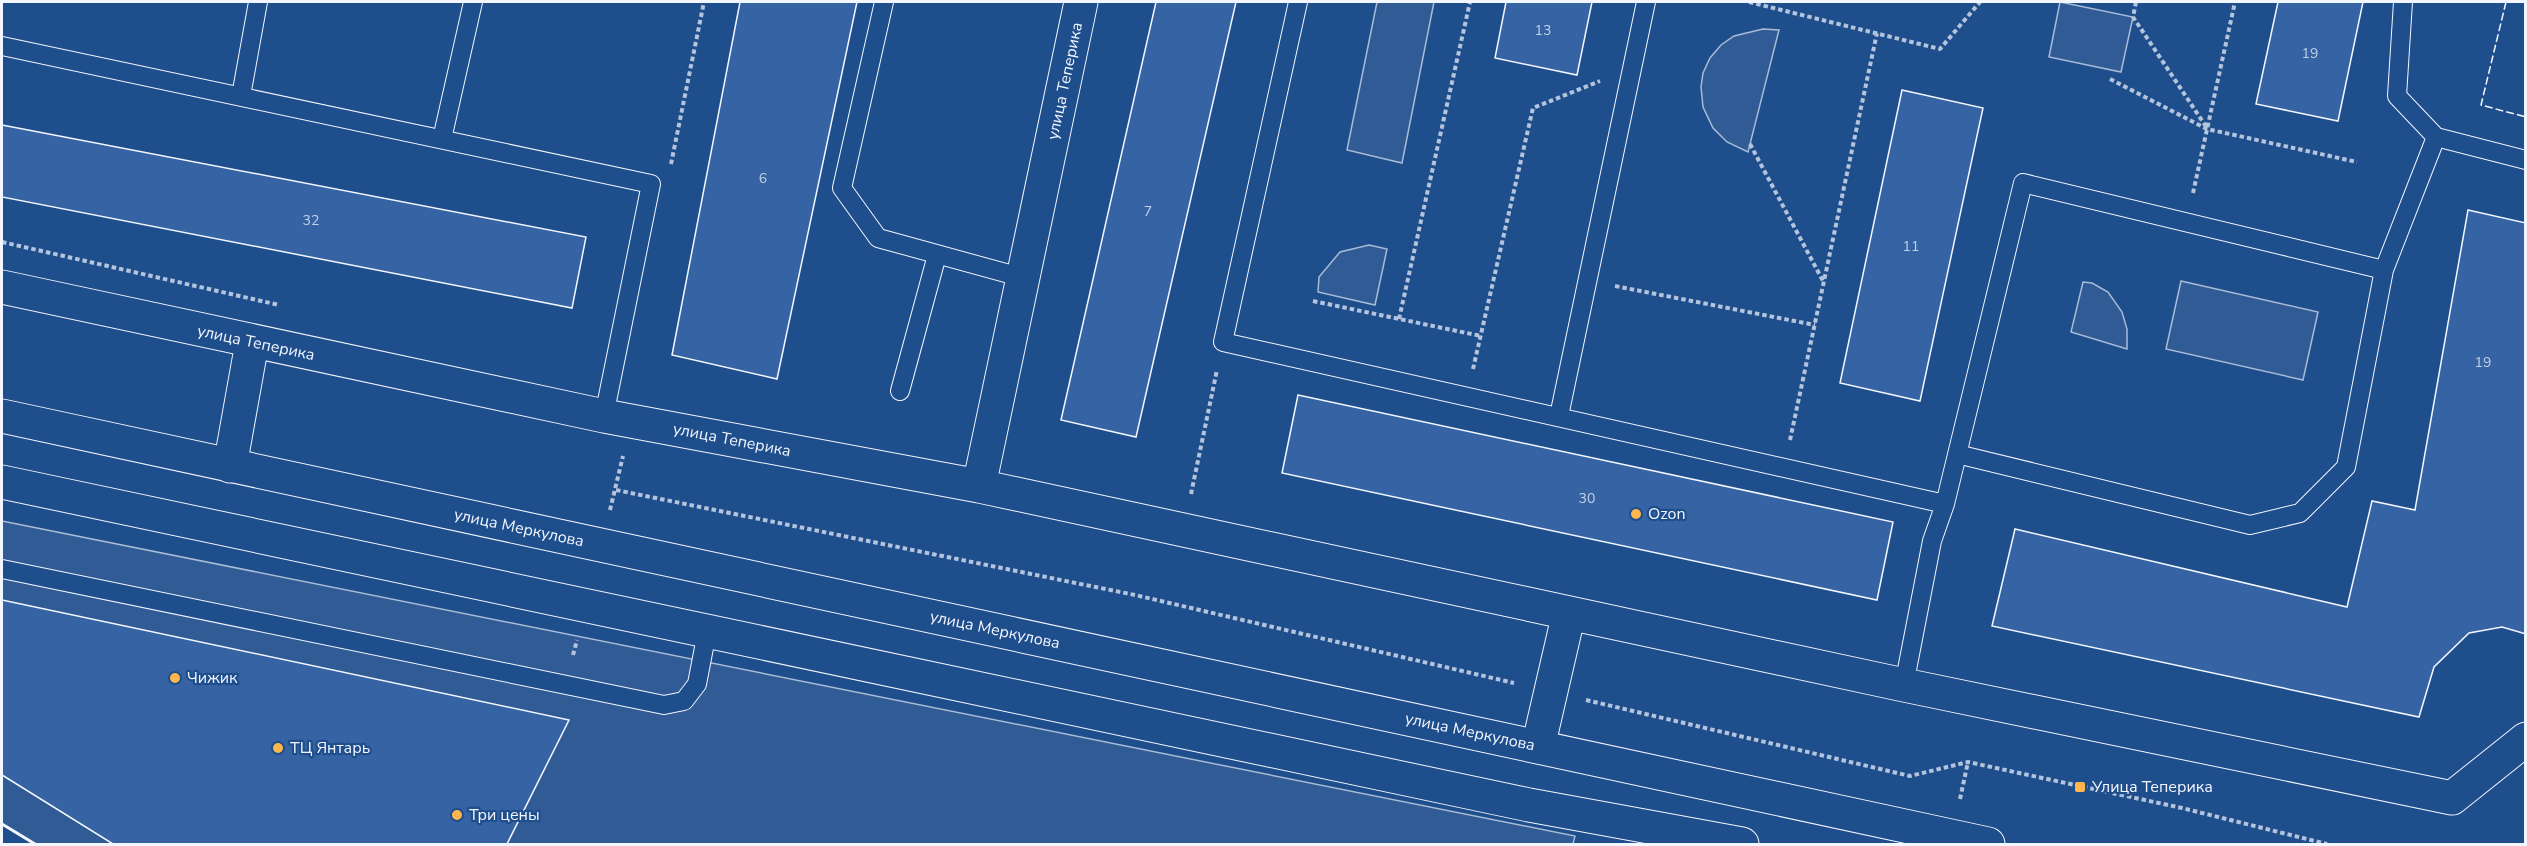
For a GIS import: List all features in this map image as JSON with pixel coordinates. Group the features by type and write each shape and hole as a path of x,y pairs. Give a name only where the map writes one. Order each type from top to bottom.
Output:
{"street":[{"name":"улица Теперика","path":"2,287 252,343 604,416 979,486 1081,2"},
{"path":"230,466 252,343"},
{"name":"улица Меркулова","path":"2,416 1988,844"},
{"path":"2,482 1517,803 1701,840 1742,844"},
{"path":"979,486 1904,685 2452,798 2526,740"},
{"path":"1538,747 1569,613"}],"lane":[{"path":"241,96 258,2"},
{"path":"442,139 472,2"},
{"path":"884,2 842,188 878,238 1024,278"},
{"path":"1298,2 1223,342 1945,504"},
{"path":"1559,416 1646,2"},
{"path":"2403,2 2397,96 2436,137 2526,160"},
{"path":"2,46 651,184 604,416"},
{"path":"1957,454 2250,525 2300,513 2346,466 2384,270 2436,137"},
{"path":"1904,685 1932,541 1945,504 2023,183 2384,270"},
{"path":"900,391 937,255"},
{"path":"2,569 664,705 684,701 697,684 707,632"}],"path":[{"path":"651,184 668,175 704,2"},
{"path":"1399,319 1470,2"},
{"path":"1749,2 1940,49 1980,2"},
{"path":"2136,2 2133,17 2207,129"},
{"path":"2186,223 2235,2"},
{"path":"1784,467 1877,33"},
{"path":"1467,396 1533,108 1632,68"},
{"path":"2110,79 2207,129 2356,162"},
{"path":"1750,144 1824,282"},
{"path":"1588,280 1815,325"},
{"path":"1313,301 1481,336"},
{"path":"1184,530 1223,342"},
{"path":"616,490 1135,595 1910,776 1968,762 2182,808 2327,844"}],"shaded area":[{"path":"1377,2 1434,2 1402,163 1347,150"},
{"path":"2060,2 2133,17 2121,72 2049,57"},
{"path":"1763,29 1779,30 1748,152 1727,142 1713,128 1703,107 1701,87 1703,73 1710,58 1721,45 1734,36"},
{"path":"1369,245 1387,249 1375,305 1318,292 1319,277 1340,252"},
{"path":"2181,281 2318,312 2303,380 2166,349"},
{"path":"2083,282 2092,283 2108,292 2122,312 2127,329 2127,349 2071,332"},
{"path":"2,521 1575,836 1573,844 35,844 2,824"}],"building":[{"path":"740,2 857,2 777,379 672,355"},
{"path":"1156,2 1236,2 1136,437 1061,420"},
{"path":"1506,2 1592,2 1577,75 1495,58"},
{"path":"2278,2 2363,2 2338,121 2256,104"},
{"path":"1902,90 1983,108 1920,401 1840,383"},
{"path":"2,125 586,237 572,308 2,197"},
{"path":"2468,210 2526,223 2526,634 2502,627 2469,633 2434,667 2419,717 1992,626 2015,529 2347,607 2372,501 2415,510"},
{"path":"1298,395 1893,522 1877,600 1282,473"},
{"name":"ТЦ Янтарь","path":"2,600 569,720 507,844 113,844 2,775"}],"fence":[{"path":"2506,2 2481,105 2526,117"}],"wall":[{"path":"2,824 35,844"}],"place":[{"name":"Ozon","path":"1636,514"},
{"name":"Чижик","path":"175,678"},
{"name":"ТЦ Янтарь","path":"278,748"},
{"name":"Улица Теперика","path":"2080,787"},
{"name":"Три цены","path":"457,815"}]}
